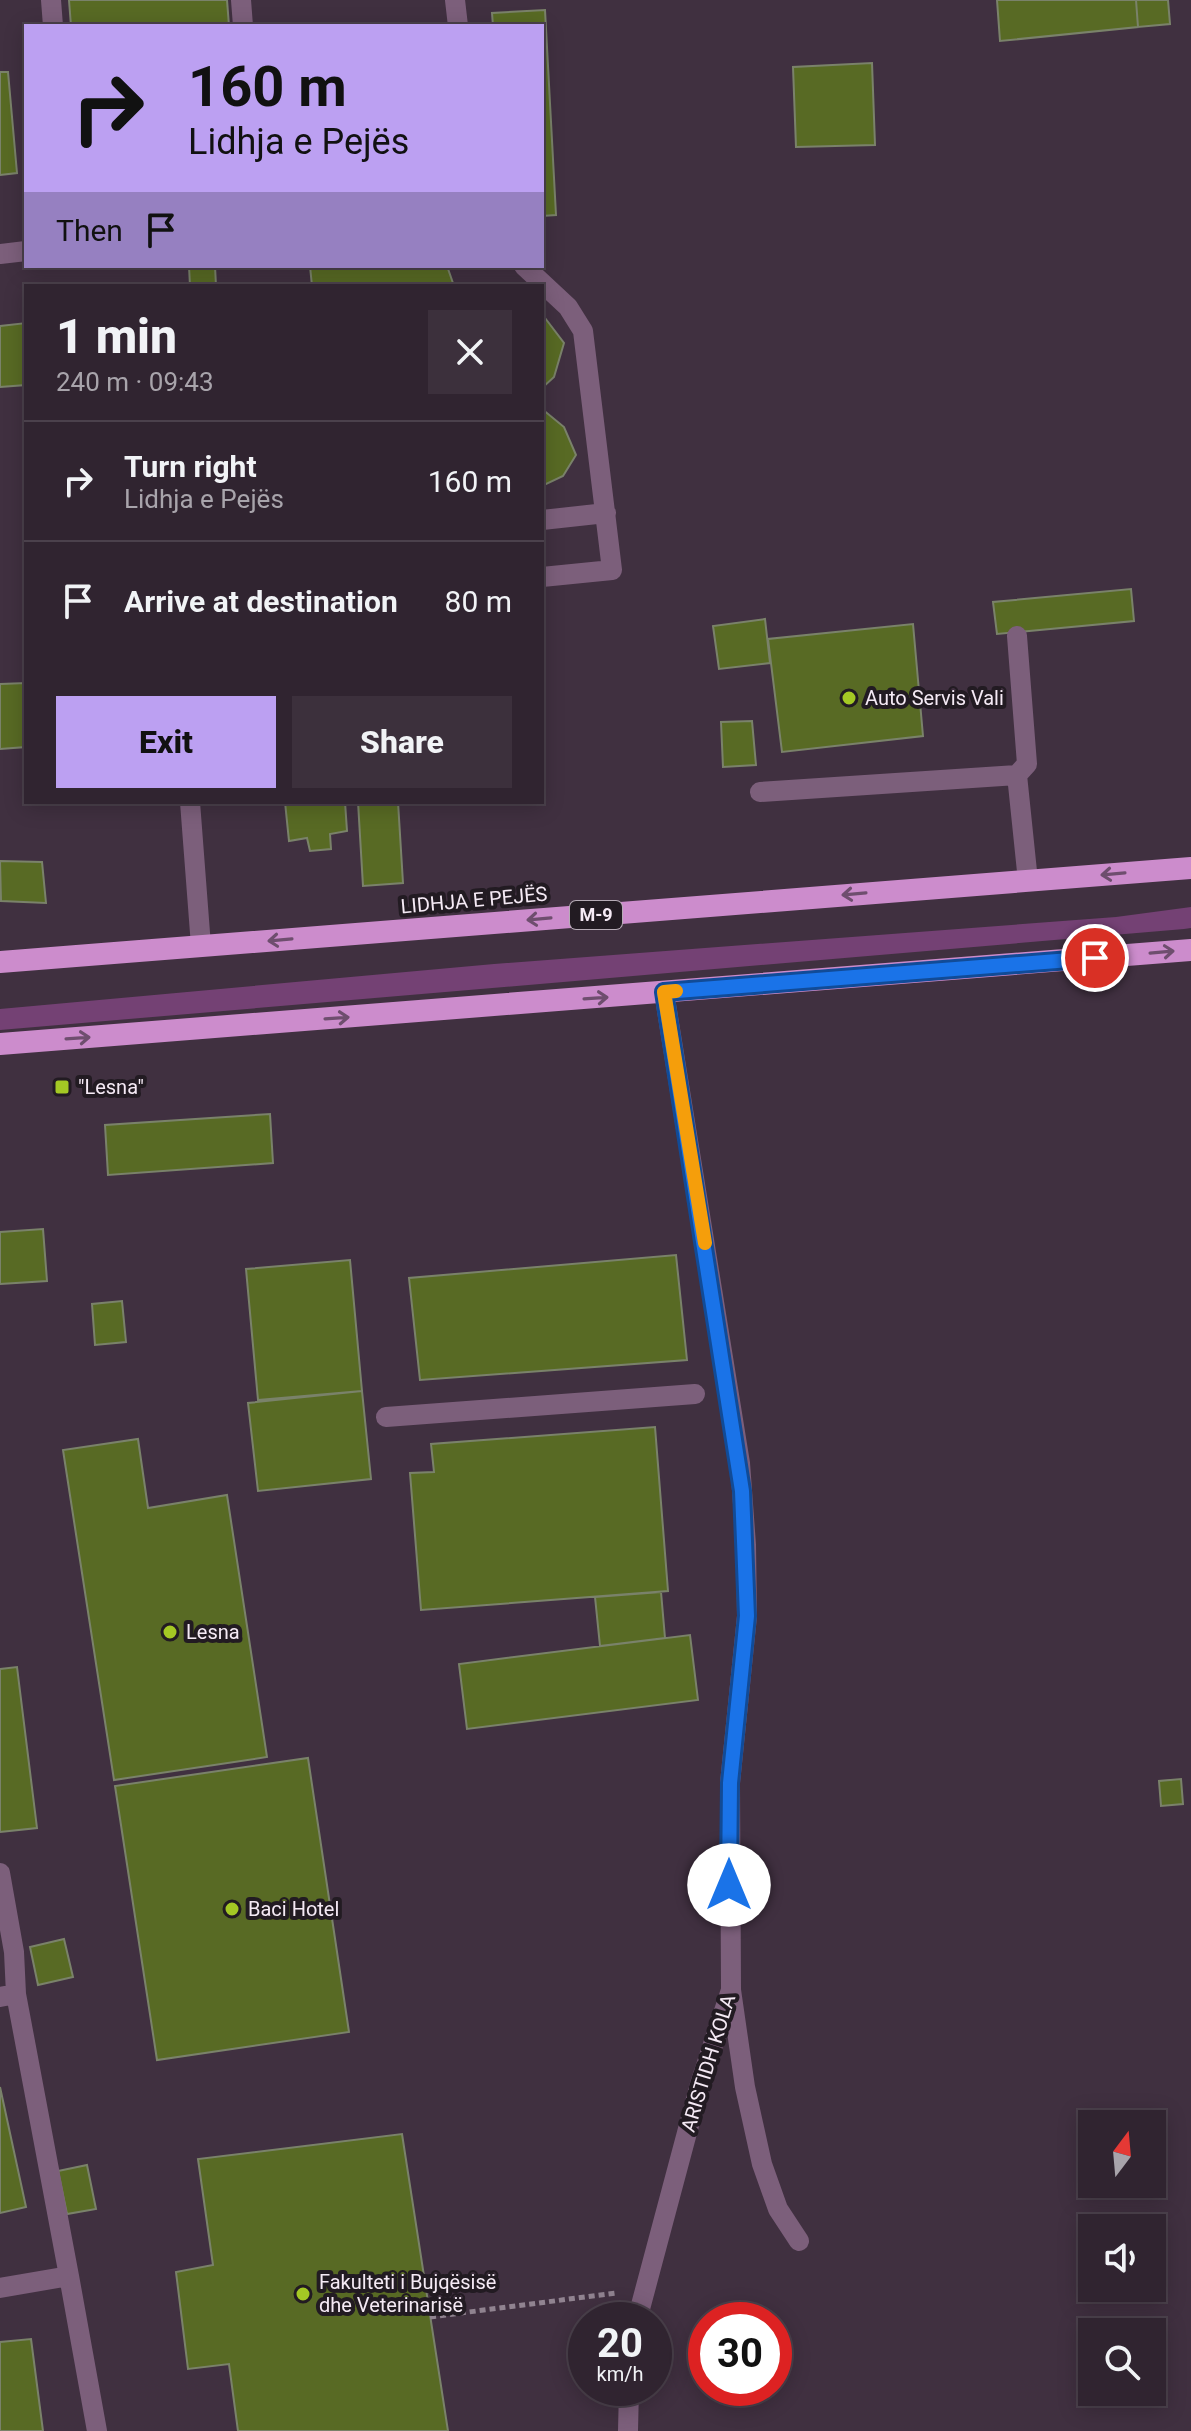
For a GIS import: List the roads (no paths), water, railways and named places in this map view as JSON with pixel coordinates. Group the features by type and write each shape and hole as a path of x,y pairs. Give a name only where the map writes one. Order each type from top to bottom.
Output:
{"highway":[{"name":"LIDHJA E PEJËS","path":"0,962 1191,868"},
{"path":"0,1044 1191,950"}],"street":[{"path":"51,0 53,24"},
{"path":"241,0 243,24"},
{"path":"455,0 458,24"},
{"path":"0,254 24,251"},
{"path":"526,268 543,284"},
{"path":"544,285 568,307 583,331 612,570 544,577"},
{"path":"544,520 606,513"},
{"path":"760,792 1017,775 1027,764 1017,636"},
{"path":"1017,775 1028,881"},
{"path":"190,804 201,946"},
{"name":"ARISTIDH KOLA","path":"641,2302 700,2084 731,1990 730,1783 747,1616 740,1463 664,992"},
{"path":"386,1417 695,1394"},
{"path":"0,1873 14,1952 8,1995 69,2276 97,2431"},
{"path":"731,1990 745,2087 762,2164 778,2209 799,2241"},
{"path":"0,2288 69,2276"},
{"path":"628,2431 629,2406"}],"place":[{"name":"Auto Servis Vali","path":"849,698"},
{"name":"\"Lesna\"","path":"62,1087"},
{"name":"Lesna","path":"170,1632"},
{"name":"Baci Hotel","path":"232,1909"},
{"name":"Fakulteti i Bujqësisë dhe Veterinarisë","path":"303,2294"}]}
